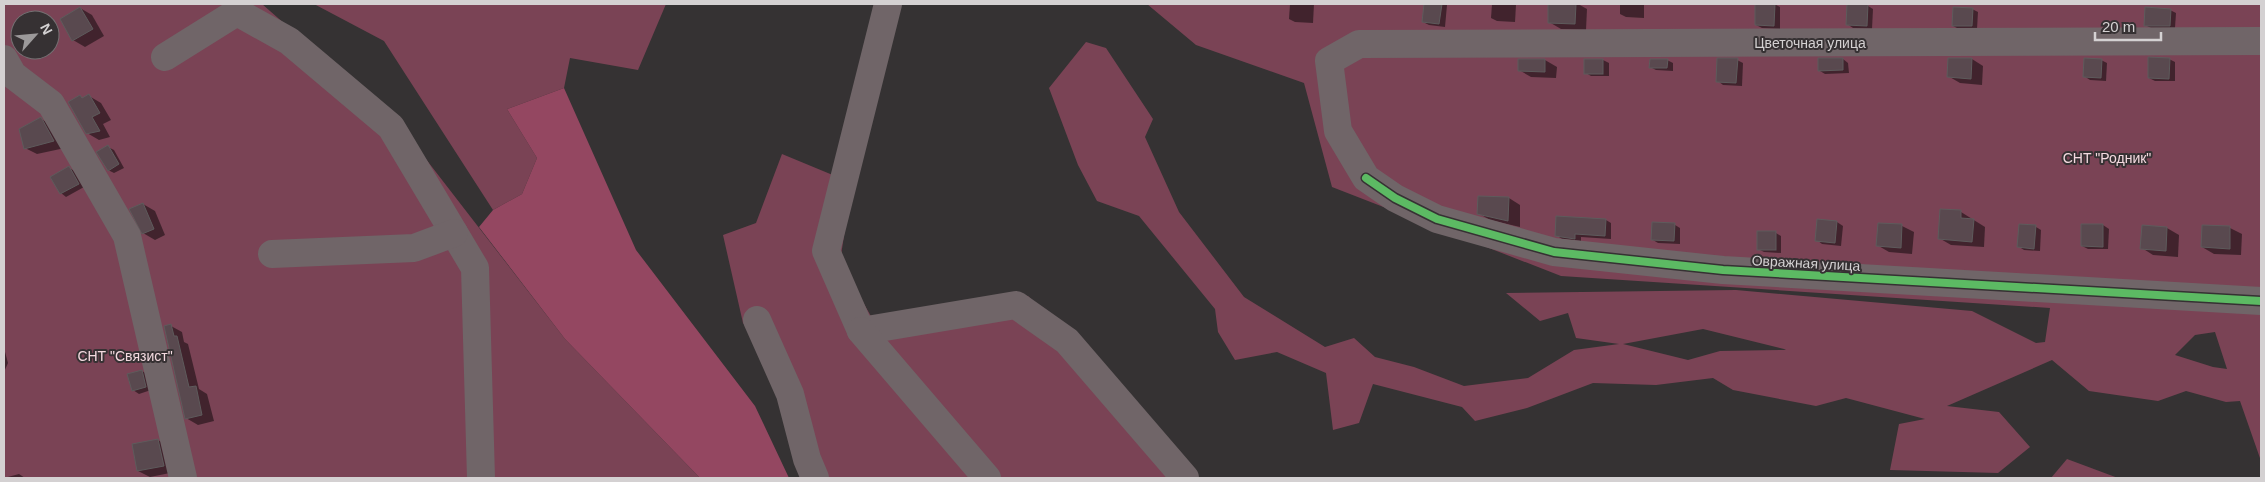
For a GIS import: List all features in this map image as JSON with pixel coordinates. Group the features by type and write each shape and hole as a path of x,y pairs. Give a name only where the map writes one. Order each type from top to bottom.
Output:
{"street":[{"path":"888,4 826,252 862,331 986,478"},
{"path":"165,57 237,12 289,41 391,127 476,268 482,478"},
{"name":"Цветочная улица","path":"1366,178 1338,131 1329,61 1359,44 2261,41"},
{"path":"4,59 13,75 51,104 127,236 183,478"},
{"name":"Овражная улица","path":"1366,178 1395,198 1437,219 1554,252 1723,270 2261,301"},
{"path":"272,254 414,248 454,233"},
{"path":"862,331 1016,305 1067,341 1185,478"},
{"path":"757,320 790,394 807,459 815,478"}],"green space":[{"name":"СНТ \"Связист\"","path":"4,4 262,4 398,123 565,339 700,478 4,478"},
{"path":"314,4 666,4 638,70 570,58 564,88 507,109 537,158 522,194 493,210 384,41"},
{"name":"СНТ \"Родник\"","path":"1147,4 2261,4 2261,461 2240,401 2226,402 2186,391 2158,401 2089,391 2052,360 1947,406 1999,412 2030,447 1998,473 1890,470 1899,424 1925,419 1846,398 1816,406 1733,390 1713,378 1656,385 1593,383 1527,408 1475,421 1462,407 1373,384 1359,423 1333,430 1326,373 1277,352 1235,360 1218,332 1215,309 1139,216 1097,201 1078,165 1049,88 1086,42 1106,48 1153,119 1145,137 1179,212 1244,297 1325,347 1354,338 1375,357 1414,367 1464,386 1528,378 1574,350 1619,344 1576,338 1568,313 1540,321 1506,293 1736,290 1972,311 2036,343 2045,342 2050,308 1561,276 1332,187 1304,83 1196,45","holes":["1703,329 1784,349 1786,350 1720,351 1688,360 1623,344","2215,332 2227,369 2213,367 2175,355 2195,335"]},
{"path":"782,154 852,183 840,262 872,318 1028,296 1193,478 816,478 781,371 743,323 723,235 756,223"},
{"path":"2067,459 2118,478 2051,478"}],"shaded area":[{"path":"564,88 636,250 755,406 789,478 700,478 565,339 479,227 493,210 522,194 537,158 507,109"}],"building":[{"path":"1424,4 1442,4 1439,24 1422,22"},
{"path":"1548,4 1576,4 1575,24 1548,23"},
{"path":"1755,4 1775,4 1774,26 1755,25"},
{"path":"1847,4 1868,4 1867,26 1846,25"},
{"path":"80,7 93,29 72,41 60,19"},
{"path":"1953,7 1973,8 1972,26 1952,26"},
{"path":"2145,7 2171,9 2170,26 2144,26"},
{"path":"2148,57 2170,58 2169,79 2148,78"},
{"path":"1717,58 1738,58 1736,83 1716,82"},
{"path":"1818,58 1843,58 1843,70 1818,71"},
{"path":"1948,58 1972,58 1971,79 1947,77"},
{"path":"2084,58 2102,59 2101,78 2083,77"},
{"path":"1518,59 1545,59 1545,72 1518,71"},
{"path":"1584,59 1603,59 1603,74 1584,74"},
{"path":"1650,59 1668,59 1667,68 1649,68"},
{"path":"89,94 100,113 92,117 100,131 86,134 68,102 80,95 82,98"},
{"path":"41,117 54,141 24,149 19,129"},
{"path":"108,145 119,164 108,171 96,152"},
{"path":"69,166 79,184 60,194 50,177"},
{"path":"1478,196 1509,197 1508,221 1477,214"},
{"path":"143,203 154,229 142,234 129,209"},
{"path":"1940,209 1961,210 1961,218 1974,219 1972,242 1938,239"},
{"path":"1556,216 1606,219 1605,236 1575,234 1575,239 1555,236"},
{"path":"1817,219 1837,221 1835,243 1815,241"},
{"path":"1652,222 1675,223 1674,241 1651,240"},
{"path":"1878,223 1902,224 1901,248 1876,246"},
{"path":"2019,224 2036,225 2034,249 2017,247"},
{"path":"2081,224 2103,224 2103,247 2081,246"},
{"path":"2142,225 2167,227 2166,251 2140,249"},
{"path":"2202,225 2230,226 2230,249 2201,247"},
{"path":"1757,231 1776,231 1776,250 1757,250"},
{"path":"171,324 174,336 177,336 189,387 196,386 202,415 185,419 164,326"},
{"path":"142,370 146,387 132,391 127,374"},
{"path":"158,439 164,466 137,471 132,444"}],"cycle path":[{"path":"1366,178 1395,198 1437,219 1554,252 1723,270 2261,301"}]}
